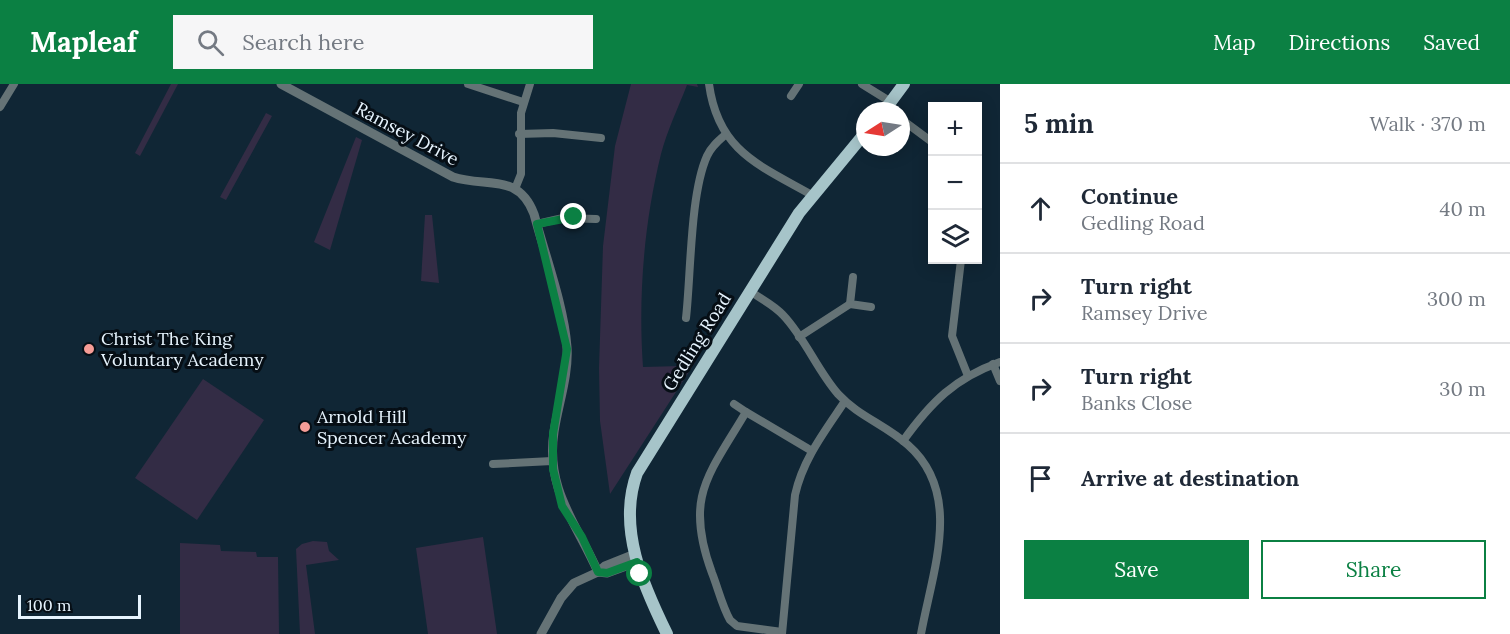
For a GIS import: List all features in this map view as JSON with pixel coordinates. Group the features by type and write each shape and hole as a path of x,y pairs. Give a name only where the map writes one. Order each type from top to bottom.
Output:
{"main road":[{"path":"893,102 904,84"},
{"name":"Gedling Road","path":"667,634 646,589 636,558 630,503 637,473 812,195 856,144"}],"street":[{"path":"0,107 14,84"},
{"name":"Ramsey Drive","path":"281,84 453,177 469,182 500,183 515,189"},
{"path":"468,84 523,102"},
{"path":"530,84 523,102 519,134 521,174 515,189 528,201 537,224 567,349 553,434 552,461 562,506 582,537 598,572"},
{"path":"709,84 713,107 725,135 747,158 812,195"},
{"path":"862,84 882,102"},
{"path":"791,96 796,85"},
{"path":"910,127 928,139"},
{"path":"519,134 591,132 601,138"},
{"path":"686,318 697,202 704,167 710,150 725,135"},
{"path":"537,224 585,213 596,219"},
{"path":"961,264 952,339 968,376"},
{"path":"850,304 853,277"},
{"path":"689,290 700,290"},
{"path":"750,291 781,313 820,370 845,401 903,441 926,467 936,487 941,509 940,530 921,634"},
{"path":"799,337 850,304 871,307"},
{"path":"903,441 931,403 968,376 996,363 1000,381"},
{"path":"746,412 705,481 699,504 699,524 708,561 730,620 737,626 782,633 795,495 800,477 812,452 845,401"},
{"path":"735,405 812,452"},
{"path":"504,453 504,463"},
{"path":"493,464 552,461"},
{"path":"541,634 574,583 598,572 607,573 636,558"}],"shaded area":[{"path":"171,84 178,84 140,156 135,153"},
{"path":"631,84 697,84 698,87 687,85 661,154 650,206 641,313 643,367 681,366 696,361 610,494 600,421 599,368 603,246 615,146"},
{"path":"266,113 272,116 226,200 220,197"},
{"path":"356,137 362,140 330,250 314,242"},
{"path":"425,215 432,215 439,283 421,281"},
{"path":"203,379 264,420 197,520 135,478"},
{"path":"483,537 497,634 428,634 416,548"},
{"path":"313,541 327,542 329,551 339,560 306,565 315,634 300,634 296,549 302,544"},
{"path":"180,543 220,545 221,551 256,552 257,557 278,557 279,634 180,634"}],"place":[{"name":"Christ The King Voluntary Academy","path":"89,349"},
{"name":"Arnold Hill Spencer Academy","path":"305,427"}],"route":[{"path":"574,217 559,218 537,224 564,326 567,349 553,434 553,469 562,506 582,537 598,572 607,573 637,562 640,574"}]}
